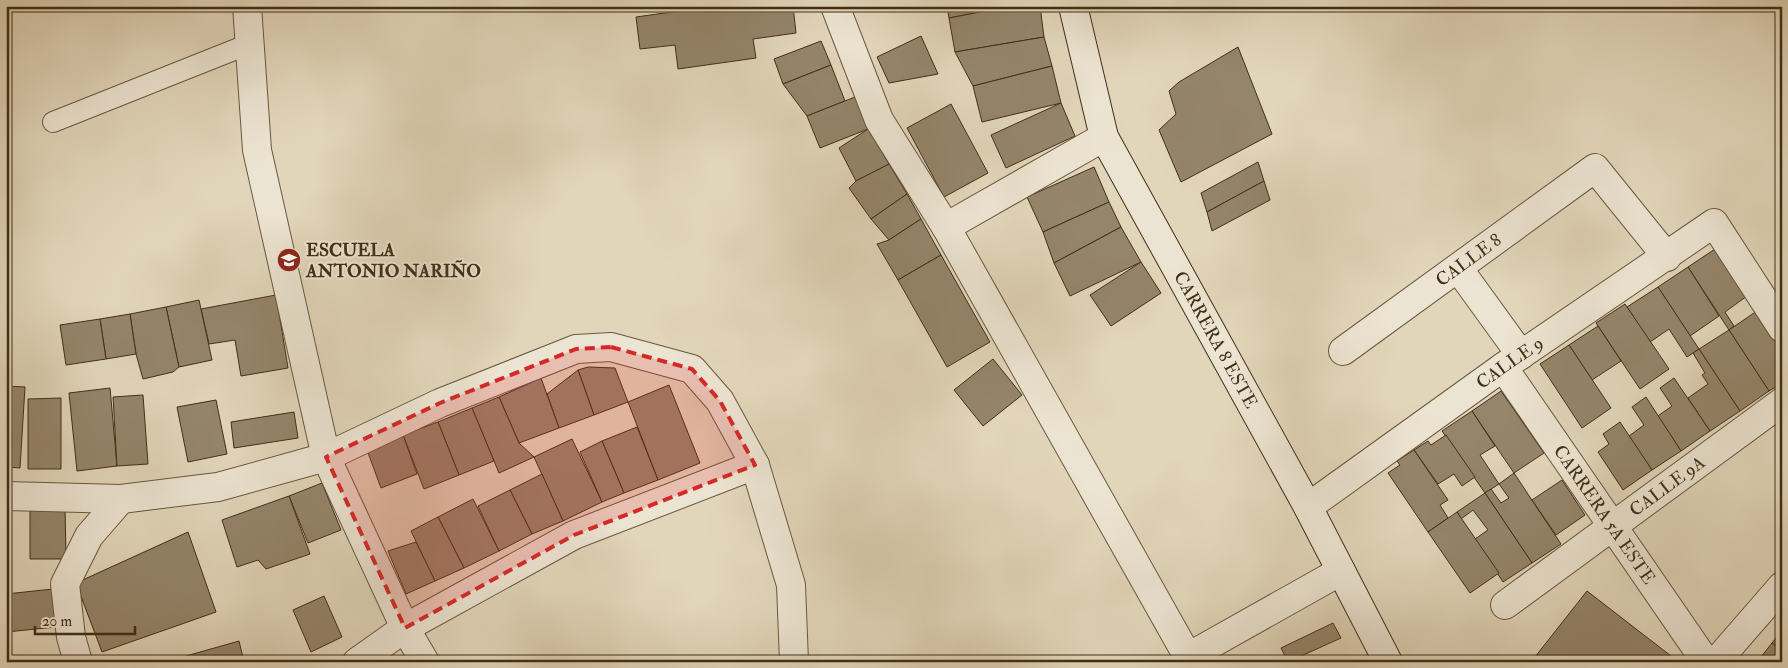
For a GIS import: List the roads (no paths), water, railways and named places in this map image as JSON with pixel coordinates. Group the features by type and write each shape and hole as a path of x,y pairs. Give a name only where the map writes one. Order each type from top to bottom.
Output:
{"street":[{"path":"247,6 257,150 326,457 405,628 425,662"},
{"path":"835,6 879,120 946,227 1188,658 1341,571"},
{"name":"CARRERA 8 ESTE","path":"1073,6 1104,137 1308,506 1388,662"},
{"path":"946,227 1104,137"},
{"name":"CALLE 8","path":"1343,351 1595,168 1667,257"},
{"name":"CALLE 9","path":"1308,506 1512,361 1667,257 1714,223 1782,328"},
{"name":"CARRERA 5A ESTE","path":"1458,268 1612,527 1706,662"},
{"path":"6,496 121,499 218,488 326,457 440,403 576,349 611,347 692,369 720,401 755,465 791,585 794,662"},
{"name":"CALLE 9A","path":"1505,605 1782,402"},
{"path":"357,662 405,628 574,535 755,465"},
{"path":"78,662 71,637 65,584 89,536 121,499"},
{"path":"1716,662 1782,586"}],"lane":[{"path":"53,122 249,44"}],"place":[{"name":"ESCUELA ANTONIO NARIÑO","path":"289,260"}]}
